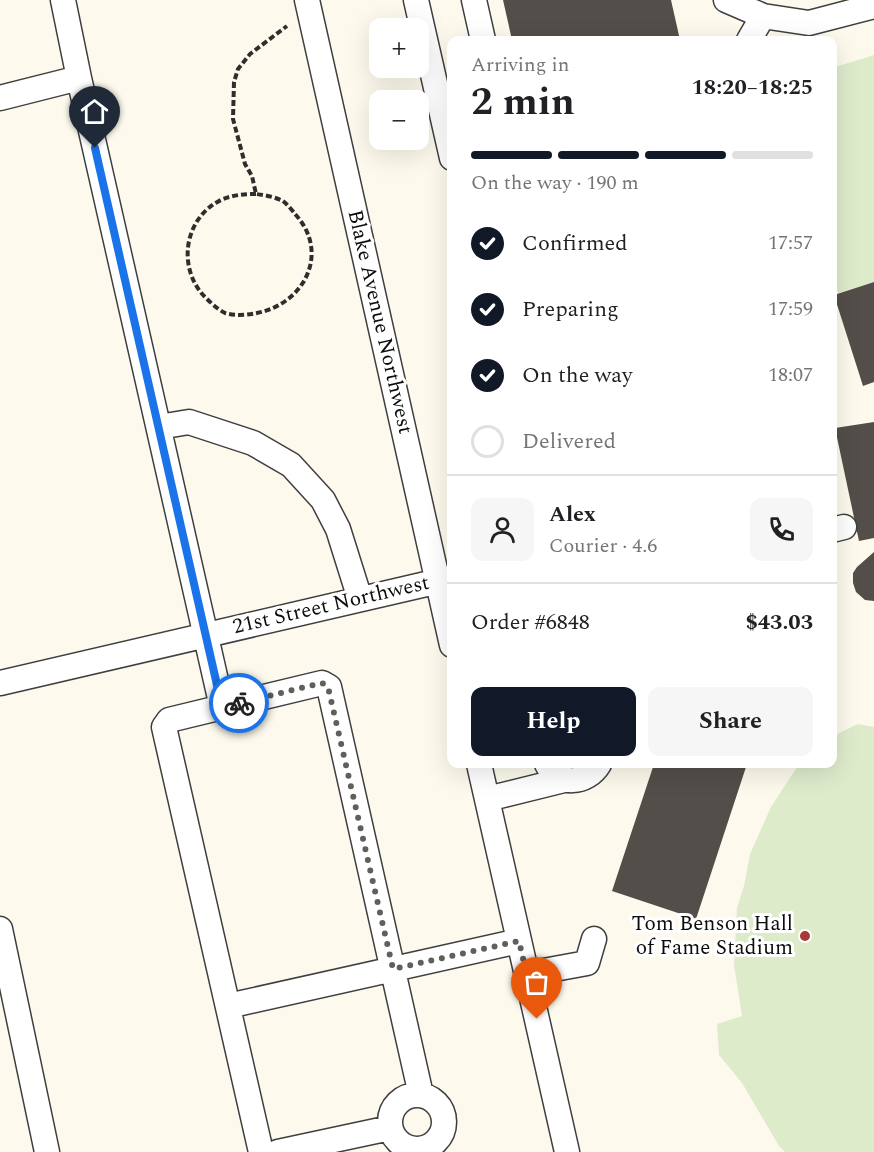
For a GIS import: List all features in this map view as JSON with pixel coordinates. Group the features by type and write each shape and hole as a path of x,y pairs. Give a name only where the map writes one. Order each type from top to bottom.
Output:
{"street":[{"path":"63,0 222,707"},
{"name":"Blake Avenue Northwest","path":"307,0 444,579 447,604"},
{"path":"416,0 447,136"},
{"path":"474,0 482,36"},
{"path":"726,0 763,16 808,23 874,6"},
{"path":"751,36 763,16"},
{"path":"0,98 79,78"},
{"path":"159,427 189,422 253,443 291,465 323,500 338,529 360,599"},
{"name":"21st Street Northwest","path":"0,682 444,579"},
{"path":"261,1152 164,727 169,720 322,683 328,687 422,1095"},
{"path":"479,768 567,1152"},
{"path":"550,768 555,775 564,780"},
{"path":"487,799 564,780 574,781 584,778 596,768"},
{"path":"0,929 47,1152"},
{"path":"527,975 587,963 594,939"},
{"path":"228,1006 519,941"},
{"path":"412,1095 422,1095 438,1104 442,1112 443,1130 439,1139 424,1149 406,1147 399,1143 390,1128 392,1111 397,1103 412,1095"},
{"path":"278,1152 390,1128"}],"path":[{"path":"256,194 252,176 245,165 233,119 234,82 238,69 250,54 287,27"},
{"path":"256,194 282,201 302,222 311,246 312,258 305,282 296,295 264,312 244,315 226,313 211,304 191,279 186,249 191,231 204,212 220,200 234,195 256,194"}],"green space":[{"path":"874,55 874,282 838,293 837,290 837,66"},
{"name":"Tom Benson Hall of Fame Stadium","path":"858,724 874,727 874,1152 785,1152 779,1146 742,1083 719,1055 717,1024 742,1016 734,965 737,908 750,854 771,807 796,768 837,768 837,734"}],"building":[{"path":"503,0 671,0 679,36 511,36"},
{"path":"874,282 874,382 863,386 837,304 837,294"},
{"path":"874,422 874,538 859,541 837,437 837,428"},
{"path":"874,552 874,601 865,600 856,592 853,573"},
{"path":"653,768 746,768 696,919 612,891"}],"way so far":[{"path":"239,703 322,683 328,687 393,969 519,941 537,1019"}],"place":[{"name":"Tom Benson Hall of Fame Stadium","path":"805,936"}],"route":[{"path":"95,148 222,707 239,703"}]}
